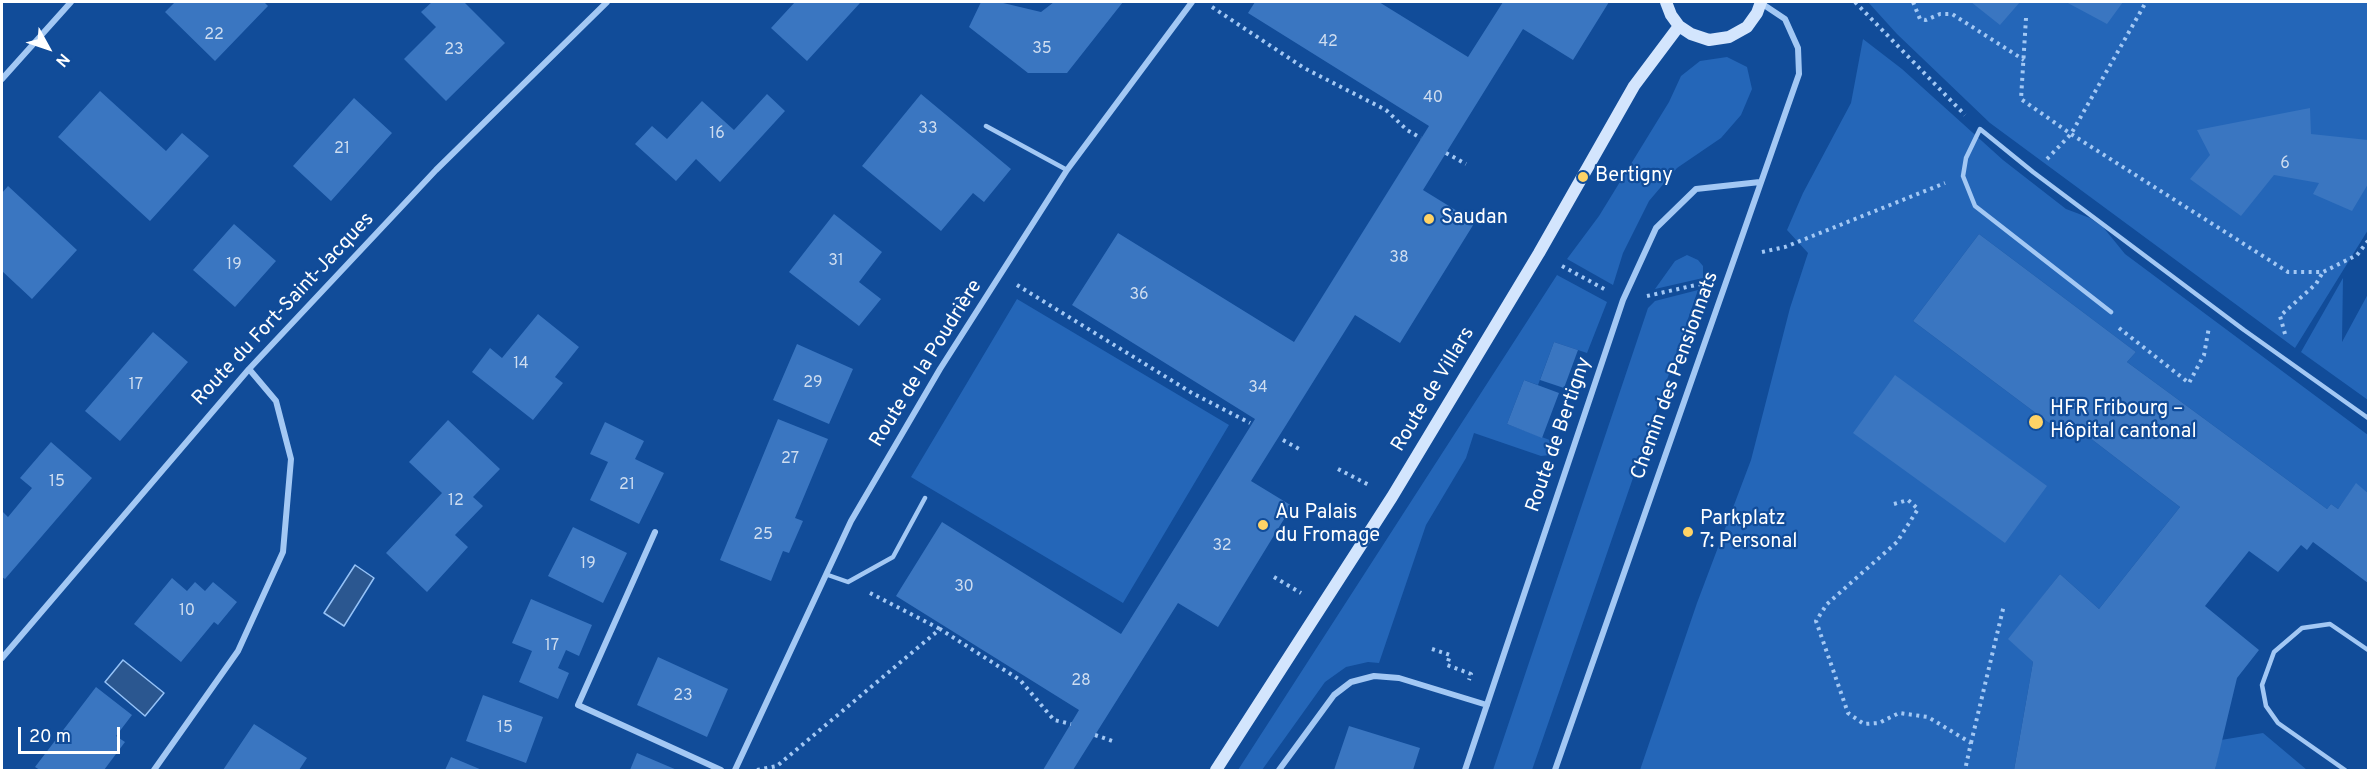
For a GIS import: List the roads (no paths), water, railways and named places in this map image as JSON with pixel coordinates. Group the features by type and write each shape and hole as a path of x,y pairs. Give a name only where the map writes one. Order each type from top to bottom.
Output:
{"main road":[{"path":"1666,2 1678,26 1704,39 1729,37 1747,27 1760,2"},
{"name":"Route de Villars","path":"1216,771 1392,497 1544,245 1635,86 1678,26"}],"street":[{"path":"2,79 71,2"},
{"name":"Route du Fort-Saint-Jacques","path":"2,658 249,369 436,170 607,2"},
{"name":"Route de la Poudrière","path":"735,771 857,511 940,369 1067,170 1192,2"},
{"name":"Chemin des Pensionnats","path":"1555,771 1799,74 1798,48 1785,19 1760,2"},
{"name":"Route de Bertigny","path":"1465,771 1623,300 1656,228 1696,189 1760,182"},
{"path":"154,771 238,651 283,552 291,459 276,401 249,369"},
{"path":"656,532 578,705 721,771"},
{"path":"1279,771 1334,695 1357,680 1374,676 1399,678 1486,705"}],"lane":[{"path":"986,126 1067,170"},
{"path":"2110,312 1975,206 1962,176 1966,158 1980,129 2290,363 2368,418"},
{"path":"828,575 848,582 893,557 925,498"},
{"path":"2344,771 2278,723 2266,706 2262,685 2274,652 2302,628 2330,624 2368,650"}],"place":[{"name":"Bertigny","path":"1583,177"},
{"name":"Saudan","path":"1429,219"},
{"name":"HFR Fribourg – Hôpital cantonal","path":"2036,422"},
{"name":"Au Palais du Fromage","path":"1263,525"},
{"name":"Parkplatz 7: Personal","path":"1688,532"}]}
